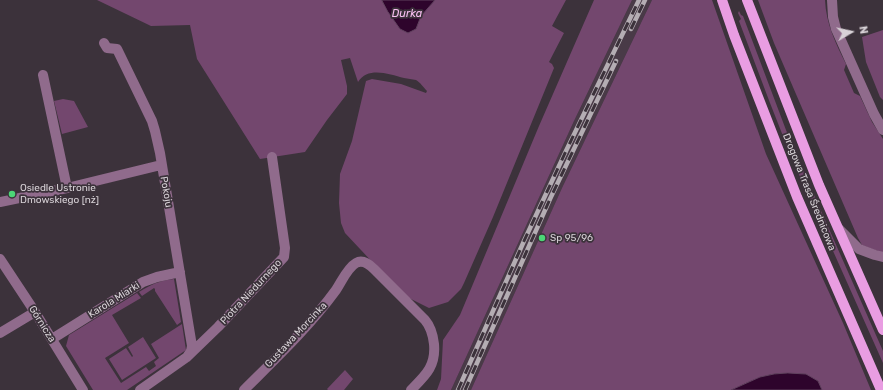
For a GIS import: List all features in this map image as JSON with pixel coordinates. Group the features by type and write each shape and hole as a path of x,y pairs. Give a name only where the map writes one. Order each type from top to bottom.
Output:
{"main road":[{"name":"Drogowa Trasa Średnicowa","path":"722,0 734,35 797,196 881,390"},
{"name":"Drogowa Trasa Średnicowa","path":"747,0 817,177 883,330"}],"street":[{"path":"832,0 833,17 836,29 874,114 883,130"},
{"name":"Pokoju","path":"104,43 107,48 117,49 152,120 158,142 192,346 188,358"},
{"path":"43,75 67,188"},
{"name":"Piotra Niedurnego","path":"140,390 188,358 284,257 285,248 272,158"},
{"path":"0,202 162,166"},
{"path":"839,229 859,249 883,257"},
{"name":"Górnicza","path":"0,259 83,390"},
{"name":"Gustawa Morcinka","path":"244,390 314,318 352,266 356,262 365,262 374,269 425,320 432,332 434,353 432,363 426,373 411,390"},
{"name":"Karola Miarki","path":"52,339 150,278 180,272"},
{"path":"0,333 35,312"}],"shaded area":[{"path":"97,0 382,0 400,29 416,29 421,16 435,0 566,0 552,26 564,33 549,62 554,68 493,217 464,283 461,289 448,302 429,308 403,295 345,233 341,223 339,203 340,174 352,141 366,81 372,79 401,84 426,93 427,91 419,82 416,80 379,72 367,74 358,82 350,58 341,60 347,86 347,94 305,152 260,159 197,59 190,25 151,26"},
{"path":"594,0 632,0 574,121 451,390 437,390 441,379 443,340 460,315 539,126"},
{"path":"632,0 652,0 562,188 471,390 451,390 574,121"},
{"path":"652,0 712,0 766,154 843,323 871,390 822,390 818,381 794,374 780,373 765,376 731,390 471,390 562,188"},
{"path":"758,0 825,0 829,26 846,64 844,70 854,93 860,96 872,122 883,139 883,253 862,245 858,238 774,43"},
{"path":"739,11 743,16 786,130 883,351 883,363 792,159 739,21 741,19 738,13"},
{"path":"883,30 883,100 880,97 866,62 862,37"},
{"path":"63,99 74,101 88,127 62,134 54,101"},
{"path":"174,279 181,322 177,325 154,288 142,296 139,292 155,283"},
{"path":"137,293 141,298 112,315 129,343 105,358 121,383 146,367 149,371 156,366 154,362 159,358 151,344 182,324 186,350 127,390 93,390 66,346 69,335"},
{"path":"143,337 156,358 122,380 109,359 126,348 132,357 133,356 128,347"},
{"path":"345,370 353,379 344,390 328,390 327,389"}],"water":[{"name":"Durka","path":"382,0 435,0 421,16 416,29 408,33 400,29 388,12"},
{"path":"788,373 806,374 818,381 822,390 731,390 760,377"}],"railway":[{"path":"458,390 524,241 639,0"},
{"path":"631,29 645,0"},
{"path":"465,390 550,199 616,61"}],"place":[{"name":"Osiedle Ustronie Dmowskiego [nż]","path":"12,194"},
{"name":"Sp 95/96","path":"542,238"}]}
